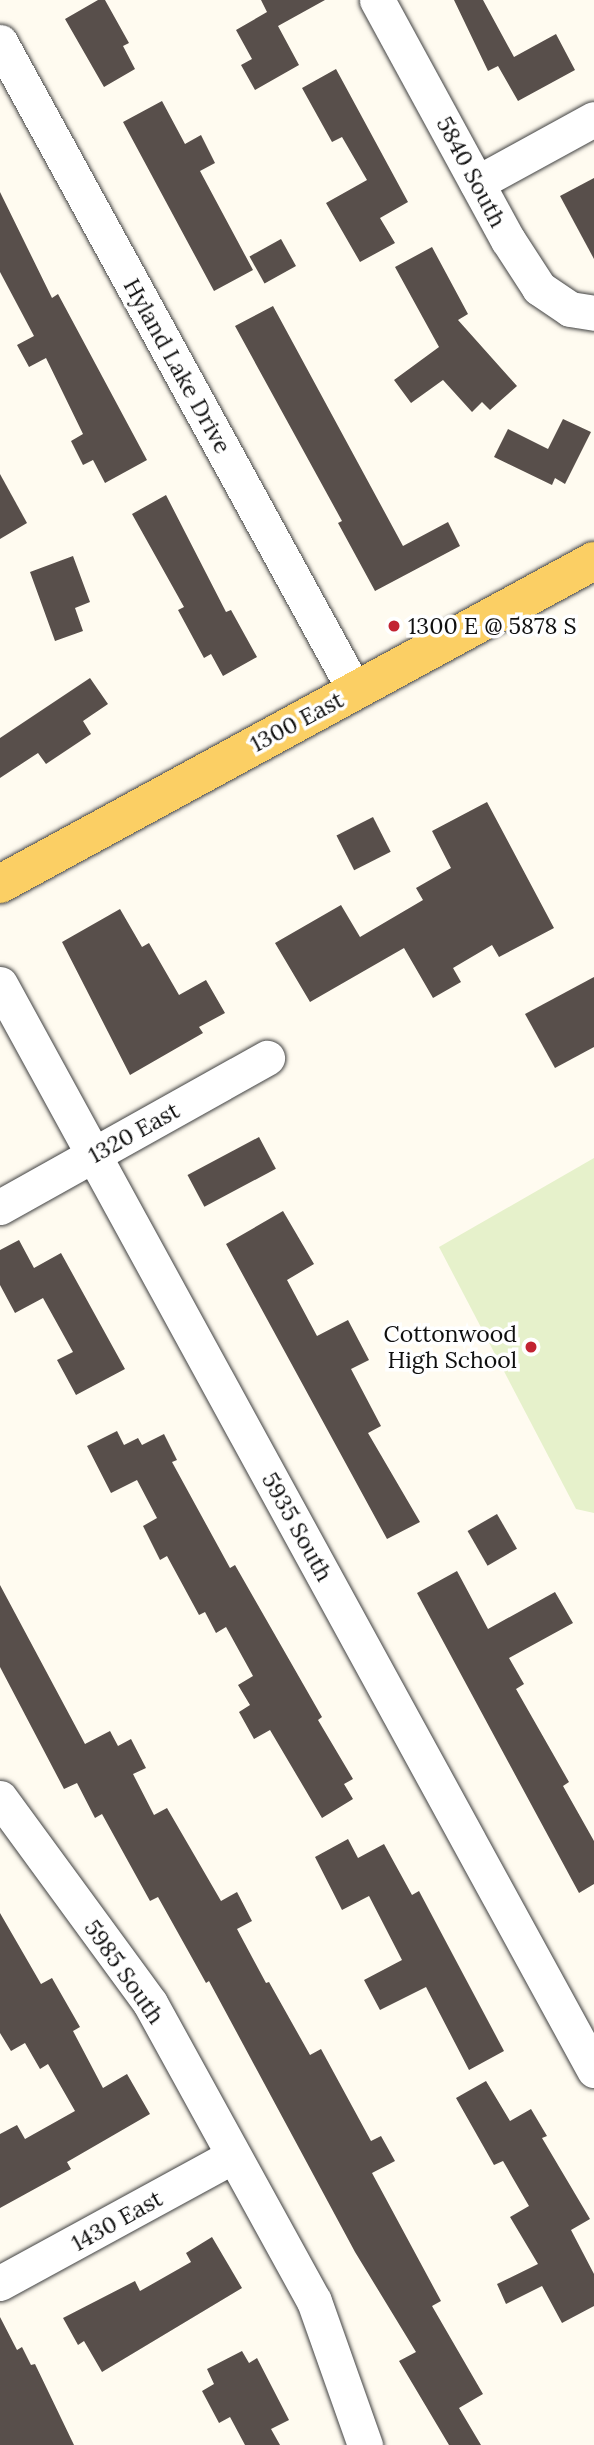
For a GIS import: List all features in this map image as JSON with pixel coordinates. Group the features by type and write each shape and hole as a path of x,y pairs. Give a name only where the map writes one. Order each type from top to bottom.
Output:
{"main road":[{"name":"1300 East","path":"0,884 594,561"}],"street":[{"name":"5840 South","path":"377,0 477,183 539,288 570,309 594,313"},
{"name":"Hyland Lake Drive","path":"0,42 355,691"},
{"path":"477,183 594,119"},
{"name":"5935 South","path":"0,984 594,2070"},
{"name":"1320 East","path":"0,1207 267,1058"},
{"name":"5985 South","path":"0,1798 150,2003 314,2301 365,2445"},
{"name":"1430 East","path":"0,2283 233,2156"}],"green space":[{"path":"594,1158 594,1513 576,1509 439,1247"}],"building":[{"path":"98,0 105,0 129,43 123,46 135,69 104,87 65,19"},
{"path":"261,0 325,0 278,26 299,65 255,90 241,65 252,59 236,30 267,12"},
{"path":"454,0 483,0 514,57 556,34 575,70 518,101 498,66 488,71"},
{"path":"336,69 408,202 380,218 395,243 360,262 326,203 367,180 342,137 332,142 302,88"},
{"path":"162,101 185,144 201,135 215,163 200,171 253,270 214,291 123,122"},
{"path":"594,178 594,259 560,196"},
{"path":"0,192 52,298 58,294 147,460 105,483 93,460 83,465 71,441 83,434 46,358 29,367 17,345 34,336 0,272"},
{"path":"281,239 296,266 265,284 250,256"},
{"path":"432,247 468,314 458,320 517,386 490,410 482,402 472,412 443,380 411,403 394,380 439,347 395,267"},
{"path":"273,306 403,546 448,522 460,546 375,591 338,523 342,521 235,326"},
{"path":"563,419 591,432 565,484 555,478 552,485 494,457 508,429 548,449"},
{"path":"0,474 27,523 0,539"},
{"path":"166,495 226,612 231,610 257,657 223,676 211,654 204,658 178,610 184,607 132,514"},
{"path":"73,556 90,602 75,608 83,631 55,641 30,572"},
{"path":"90,678 108,704 83,721 91,734 46,764 38,753 0,778 0,738"},
{"path":"487,802 554,928 499,957 492,945 453,968 461,982 433,998 404,948 310,1002 275,943 341,905 360,937 423,900 416,888 451,868 432,831"},
{"path":"373,817 391,852 354,870 336,836"},
{"path":"120,909 142,947 149,943 179,995 206,980 225,1013 199,1027 203,1033 130,1075 62,942"},
{"path":"594,977 594,1047 555,1068 525,1014"},
{"path":"259,1137 276,1169 204,1207 187,1175"},
{"path":"283,1211 314,1264 287,1280 317,1336 348,1320 369,1360 351,1369 381,1426 368,1433 420,1522 387,1539 226,1244"},
{"path":"19,1240 34,1268 61,1253 125,1369 76,1395 57,1360 73,1352 43,1298 15,1313 0,1285 0,1250"},
{"path":"117,1431 124,1445 138,1438 142,1445 164,1434 177,1460 172,1462 230,1568 235,1565 322,1717 318,1720 353,1779 344,1784 353,1799 322,1818 270,1730 254,1739 239,1712 250,1705 238,1685 253,1676 226,1627 216,1633 205,1612 199,1615 167,1556 160,1560 143,1526 157,1518 137,1480 111,1493 87,1446"},
{"path":"497,1514 517,1549 488,1566 468,1531"},
{"path":"457,1571 488,1629 555,1592 573,1623 509,1658 524,1684 516,1689 569,1782 563,1786 594,1841 594,1884 579,1893 417,1593"},
{"path":"0,1585 85,1744 110,1731 118,1746 131,1739 146,1768 133,1774 154,1815 167,1808 221,1901 237,1892 252,1921 237,1929 266,1983 269,1982 310,2055 321,2049 371,2141 381,2136 395,2161 372,2173 441,2301 432,2306 483,2394 459,2408 481,2445 449,2445 399,2361 416,2352 355,2252 209,1981 206,1983 158,1897 150,1901 102,1814 95,1818 77,1783 64,1789 0,1667"},
{"path":"348,1839 358,1858 384,1844 412,1895 419,1891 504,2051 469,2070 426,1987 380,2010 364,1980 402,1960 369,1896 342,1910 315,1857"},
{"path":"0,1913 41,1984 52,1978 80,2027 73,2031 103,2088 127,2074 150,2114 67,2162 71,2169 0,2208 0,2134 17,2125 25,2139 75,2111 48,2064 40,2069 25,2043 11,2051 0,2033"},
{"path":"486,2081 510,2121 531,2109 547,2136 542,2138 590,2219 571,2230 594,2274 594,2306 562,2323 542,2286 506,2304 497,2284 538,2264 510,2217 529,2206 503,2161 494,2165 456,2098"},
{"path":"212,2237 242,2288 102,2372 84,2341 78,2345 63,2318 135,2281 140,2291 191,2262 186,2253"},
{"path":"0,2317 17,2350 22,2347 31,2365 35,2364 74,2445 0,2445"},
{"path":"242,2351 249,2363 257,2358 289,2420 271,2429 280,2445 245,2445 230,2417 219,2423 202,2391 214,2384 207,2369"}],"place":[{"name":"1300 E @ 5878 S","path":"394,626"},
{"name":"Cottonwood High School","path":"531,1347"}]}
